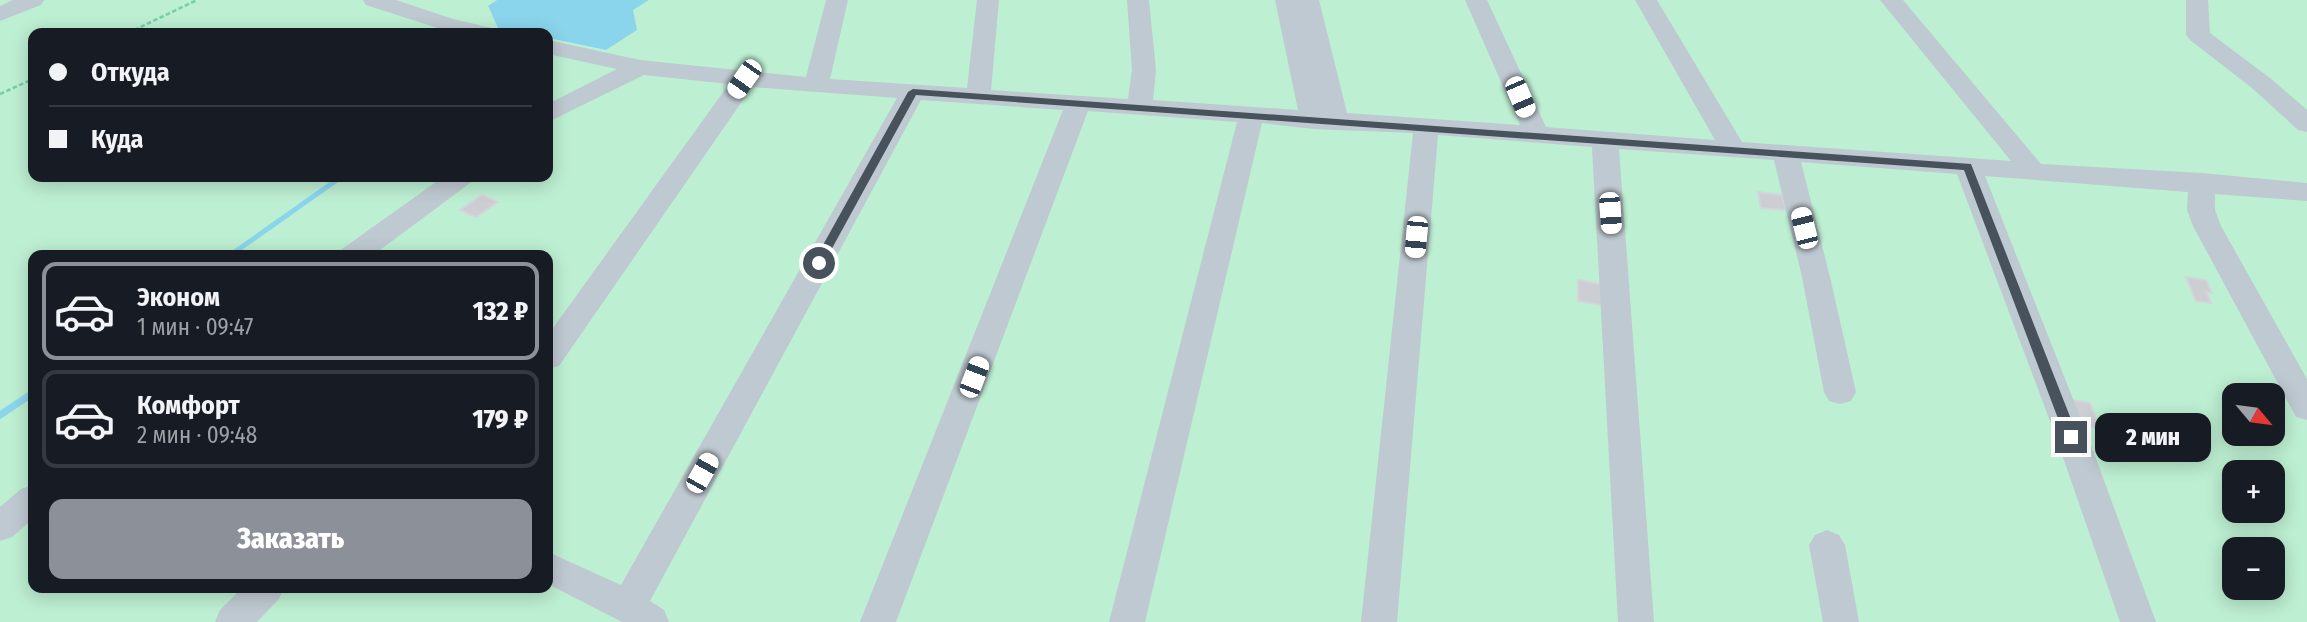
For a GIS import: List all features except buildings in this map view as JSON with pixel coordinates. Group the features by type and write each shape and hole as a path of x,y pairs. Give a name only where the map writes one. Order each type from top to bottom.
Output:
{"street":[{"path":"0,14 33,0"},
{"path":"374,0 461,28"},
{"path":"816,85 837,0"},
{"path":"978,97 988,0"},
{"path":"1138,0 1144,70 1140,108"},
{"path":"1286,0 1324,122"},
{"path":"1308,0 1324,122"},
{"path":"1476,0 1537,135"},
{"path":"1646,0 1734,149"},
{"path":"1891,0 2033,171"},
{"path":"2197,0 2198,36 2261,83 2307,124"},
{"path":"553,48 640,66 816,85 2202,182 2307,192"},
{"path":"553,111 640,66"},
{"path":"553,351 744,79"},
{"path":"553,570 640,614 913,92"},
{"path":"878,622 1078,104"},
{"path":"1127,622 1196,332 1251,117"},
{"path":"1379,622 1426,127"},
{"path":"1605,140 1636,622"},
{"path":"1785,153 1816,277 1840,392"},
{"path":"1968,167 2138,622"},
{"path":"360,250 454,182"},
{"path":"2202,182 2201,210 2207,226 2307,408"},
{"path":"0,527 28,503"},
{"path":"1827,545 1841,622"},
{"path":"233,622 261,593"}],"path":[{"path":"139,28 198,0"},
{"path":"0,94 28,81"}],"green space":[{"path":"0,0 497,0 488,7 498,27 503,28 28,28 28,182 553,182 553,39 606,50 632,10 649,0 2307,0 2307,622 0,622"}],"water":[{"path":"497,0 649,0 633,10 637,30 606,50 553,39 553,28 498,28 488,6"}],"waterway":[{"path":"238,250 334,182"},
{"path":"0,415 28,396"}],"route":[{"path":"819,263 913,92 1464,129 1968,167 2071,437"}]}
